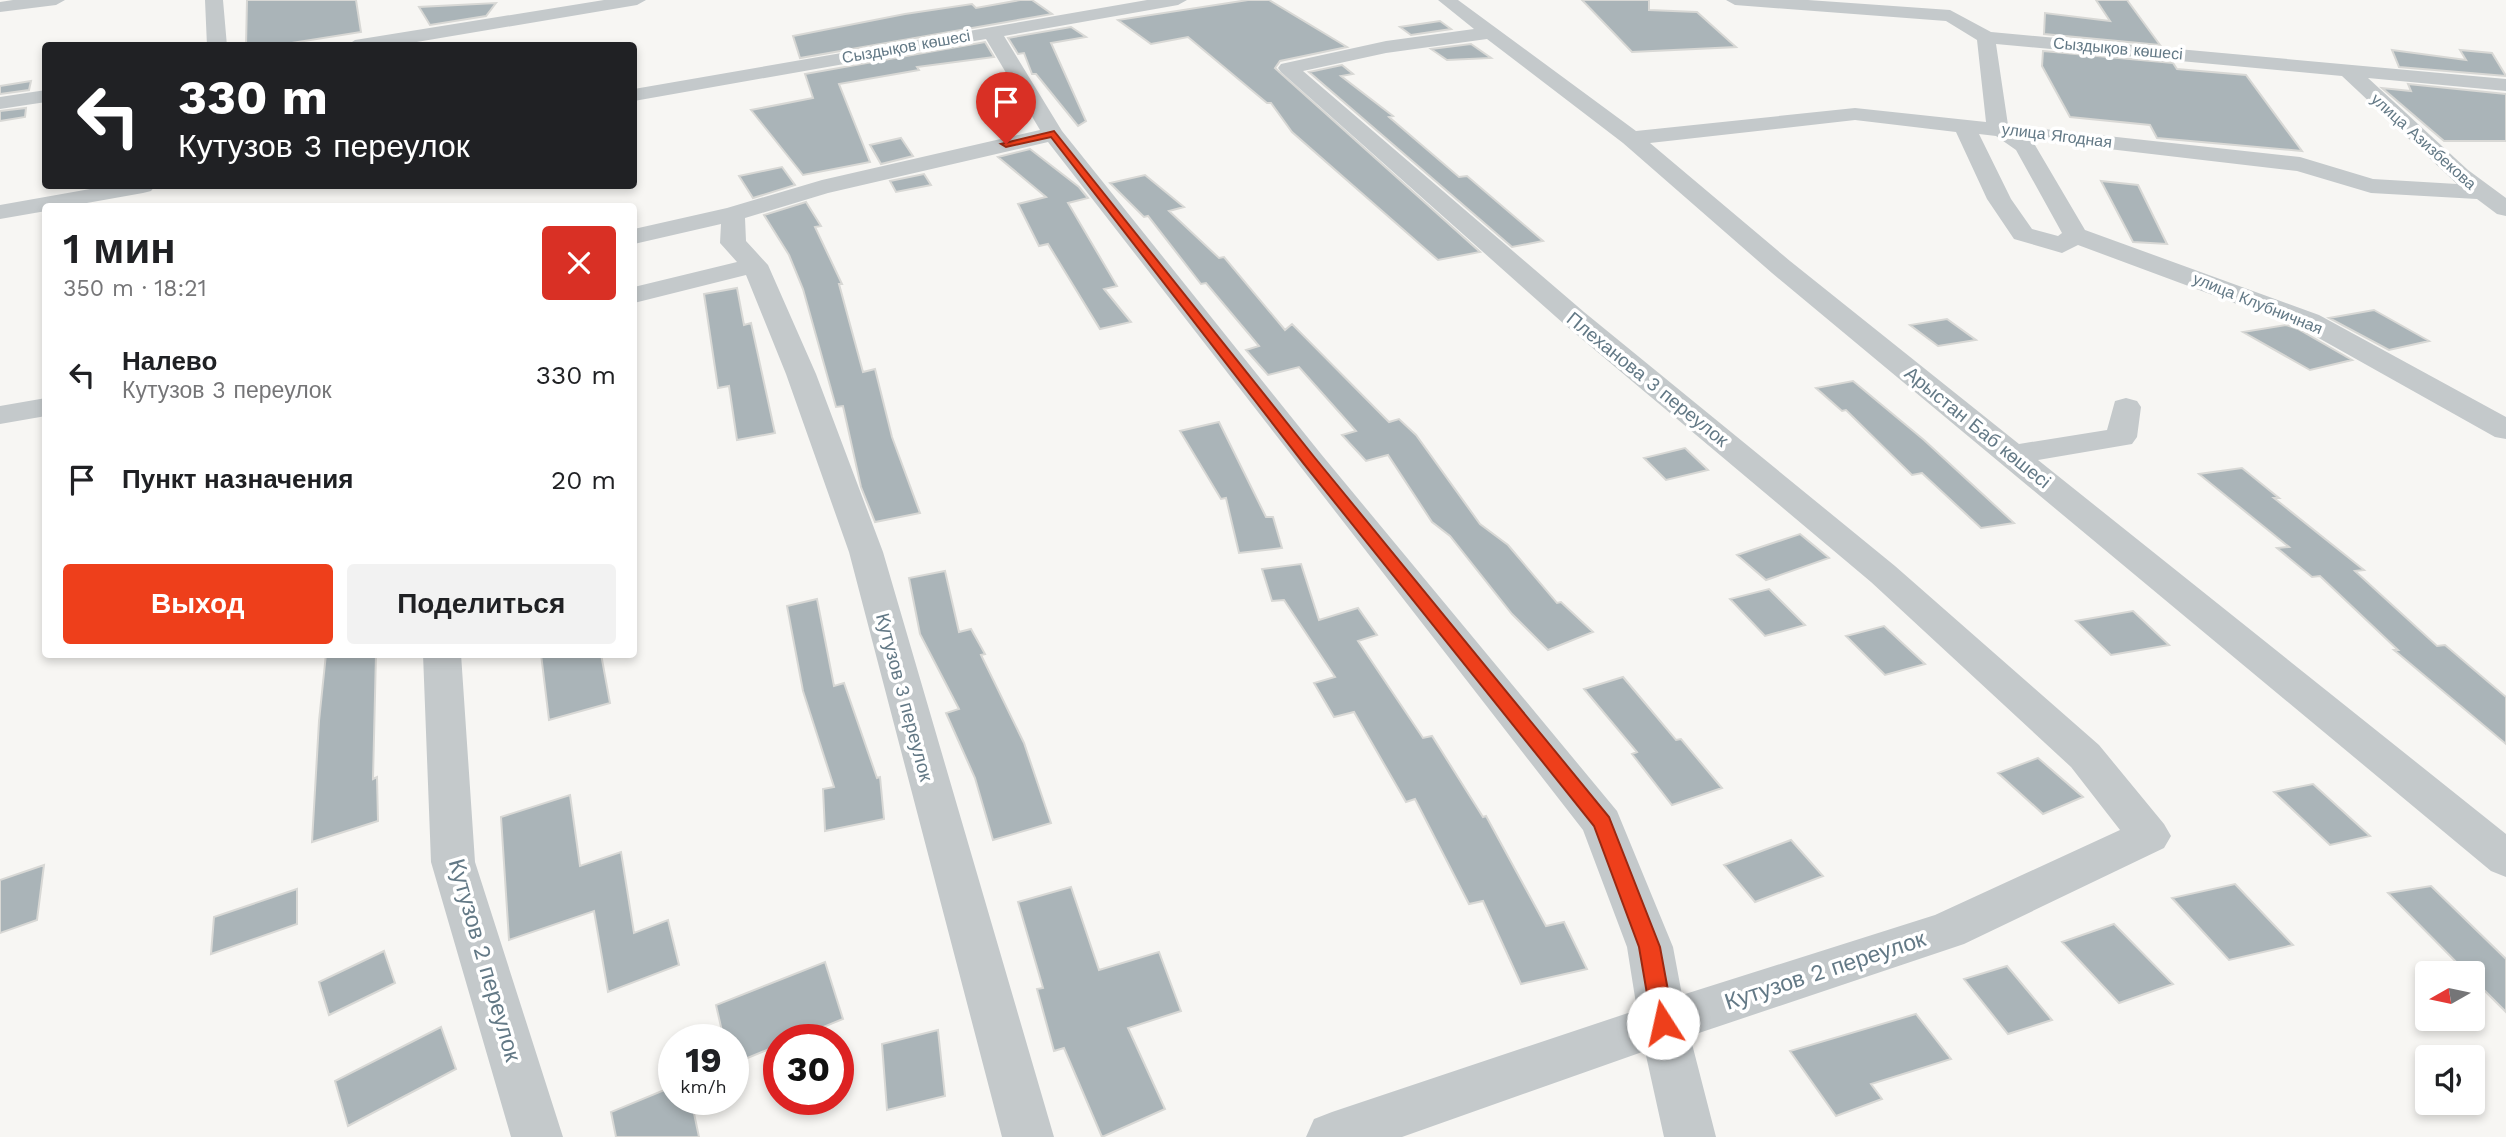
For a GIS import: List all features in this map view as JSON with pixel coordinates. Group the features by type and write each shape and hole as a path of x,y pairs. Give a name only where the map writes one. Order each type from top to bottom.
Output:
{"street":[{"path":"0,7 56,0"},
{"path":"214,0 217,42"},
{"path":"371,42 461,19 484,24 637,0"},
{"path":"1066,0 1080,16"},
{"name":"Сыздықов көшесі","path":"637,94 1178,0"},
{"name":"Арыстан Баб көшесі","path":"1447,0 1632,138 1781,267 2506,859"},
{"name":"Сыздықов көшесі","path":"1735,0 1951,16 1986,37 2506,85"},
{"path":"484,24 488,42"},
{"path":"991,31 1054,134 1310,461 1602,823 1650,947 1663,1023 1690,1137"},
{"name":"Плеханова 3 переулок","path":"1488,33 1387,47 1287,68 1564,310 1883,573 2085,756 2149,836"},
{"path":"1964,126 1999,199 2024,234 2062,245 2075,234 2025,146 1998,128 1986,37"},
{"name":"улица Азизбекова","path":"2346,69 2480,192 2506,209"},
{"path":"0,103 42,97"},
{"name":"улица Ягодная","path":"1632,138 1855,114 2300,164 2371,186 2480,192"},
{"path":"637,235 733,214 822,187 1054,134"},
{"path":"50,203 127,189"},
{"path":"0,212 42,204"},
{"name":"Кутузов 3 переулок","path":"733,214 733,243 755,265 801,374 866,552 1028,1137"},
{"name":"улица Клубничная","path":"2075,234 2309,321 2506,430"},
{"path":"637,294 755,265"},
{"path":"2012,455 2121,437 2126,407"},
{"path":"0,415 42,408"},
{"name":"Кутузов 2 переулок","path":"442,658 453,862 537,1137"},
{"name":"Кутузов 2 переулок","path":"1332,1137 1663,1023 1948,930 2149,836"}],"building":[{"path":"247,0 356,0 361,32 298,42 246,42"},
{"path":"1032,0 1052,14 800,58 793,36 905,14 972,4 976,8"},
{"path":"1248,0 1269,0 1347,47 1280,61 1275,68 1480,252 1438,260 1292,132 1271,103 1267,103 1188,37 1151,44 1118,20"},
{"path":"1582,0 1649,0 1649,10 1697,12 1736,47 1632,52"},
{"path":"2096,0 2127,0 2160,45 2044,34 2045,13 2110,21"},
{"path":"496,3 486,16 430,25 419,7"},
{"path":"1440,21 1451,29 1411,35 1400,27"},
{"path":"1071,27 1086,37 1051,43 1086,121 1078,126 1036,74 1032,74 1024,53 1018,54 1008,38"},
{"path":"985,42 994,57 917,67 919,70 839,84 870,162 803,175 751,110 813,98 805,74"},
{"path":"1471,44 1491,58 1447,60 1431,49"},
{"path":"2392,50 2466,60 2460,50 2492,53 2506,76 2399,67"},
{"path":"2043,51 2173,63 2177,69 2246,75 2302,151 2157,138 2150,125 2070,117 2042,66"},
{"path":"1342,65 1353,74 1341,76 1393,116 1389,117 1459,177 1467,176 1543,241 1512,247 1309,72"},
{"path":"31,81 29,90 0,94 0,86"},
{"path":"2408,84 2506,94 2506,141 2444,141 2382,88 2411,91"},
{"path":"26,108 25,117 0,121 0,111"},
{"path":"901,138 913,156 881,164 870,145"},
{"path":"1030,149 1079,187 1088,198 1068,203 1117,286 1104,289 1131,322 1100,329 1048,244 1039,246 1018,204 1046,197 998,157"},
{"path":"782,167 795,185 753,198 739,176"},
{"path":"924,174 931,185 896,192 890,181"},
{"path":"1145,175 1184,207 1169,211 1219,258 1224,257 1285,330 1292,324 1389,422 1399,419 1416,435 1480,524 1508,545 1557,603 1561,602 1593,632 1548,650 1512,614 1450,536 1432,522 1388,455 1366,461 1342,435 1356,431 1299,367 1268,375 1246,350 1259,346 1206,283 1201,284 1148,216 1144,217 1110,183"},
{"path":"2101,181 2138,185 2167,244 2133,242"},
{"path":"806,202 821,226 815,227 842,284 839,284 863,372 875,369 892,437 920,513 875,522 861,487 843,406 836,407 803,289 789,255 764,215"},
{"path":"737,288 744,325 751,323 775,433 737,440 729,386 718,388 704,294"},
{"path":"2374,310 2429,341 2389,350 2329,318"},
{"path":"1947,319 1976,340 1938,346 1910,325"},
{"path":"2286,325 2352,360 2310,370 2243,332"},
{"path":"1853,381 1924,440 2014,523 1981,528 1922,473 1912,475 1846,410 1842,411 1816,388"},
{"path":"1219,422 1266,517 1273,517 1282,548 1239,553 1226,498 1221,499 1180,431"},
{"path":"1685,448 1708,470 1666,480 1644,458"},
{"path":"2242,468 2279,498 2274,498 2364,570 2355,571 2437,646 2445,645 2506,697 2506,744 2394,650 2398,650 2320,576 2312,577 2277,548 2289,547 2199,474"},
{"path":"1800,534 1829,558 1766,580 1737,555"},
{"path":"1301,564 1319,620 1358,608 1377,635 1358,641 1423,738 1432,736 1483,817 1486,816 1546,926 1564,922 1587,969 1521,984 1483,901 1469,904 1415,799 1406,802 1354,712 1334,717 1314,683 1335,677 1284,600 1272,601 1262,569"},
{"path":"945,571 959,632 971,629 985,654 981,655 1024,743 1051,823 993,840 975,778 946,713 959,709 920,634 909,578"},
{"path":"1769,589 1805,625 1765,636 1730,599"},
{"path":"817,599 834,686 844,683 877,778 880,777 884,819 825,831 823,789 834,787 803,691 787,606"},
{"path":"2133,611 2169,645 2111,655 2076,621"},
{"path":"1884,626 1925,664 1885,675 1846,636"},
{"path":"326,658 376,658 373,779 377,777 378,821 312,842"},
{"path":"541,658 602,658 610,703 549,720"},
{"path":"1623,677 1676,740 1681,739 1722,788 1672,805 1632,754 1637,752 1584,689"},
{"path":"2038,758 2083,797 2043,814 1998,773"},
{"path":"2313,784 2370,836 2330,845 2274,792"},
{"path":"570,795 580,866 621,852 634,933 668,920 679,965 608,992 594,911 509,940 501,817"},
{"path":"1791,840 1823,876 1755,902 1724,865"},
{"path":"44,865 37,920 0,933 0,880"},
{"path":"2235,884 2293,945 2229,960 2172,898"},
{"path":"2431,886 2506,959 2506,1012 2485,991 2485,961 2455,961 2388,893"},
{"path":"1071,887 1099,970 1159,952 1181,1011 1128,1028 1165,1109 1102,1137 1064,1048 1054,1051 1037,989 1043,988 1018,902"},
{"path":"297,889 297,924 211,954 214,917"},
{"path":"2114,924 2173,984 2119,1003 2062,942"},
{"path":"384,951 395,983 329,1015 319,982"},
{"path":"825,962 843,1019 831,1024 763,1024 763,1052 749,1057 749,1024 720,1024 716,1005"},
{"path":"2007,966 2052,1020 2008,1034 1964,979"},
{"path":"1916,1014 1951,1059 1871,1084 1882,1099 1836,1116 1790,1051"},
{"path":"441,1027 456,1069 348,1126 335,1081"},
{"path":"938,1030 945,1096 887,1110 882,1044"},
{"path":"658,1093 658,1115 694,1115 699,1137 616,1137 611,1112"}],"route":[{"path":"1006,144 1054,134 1310,461 1602,823 1650,947 1663,1023"}]}
